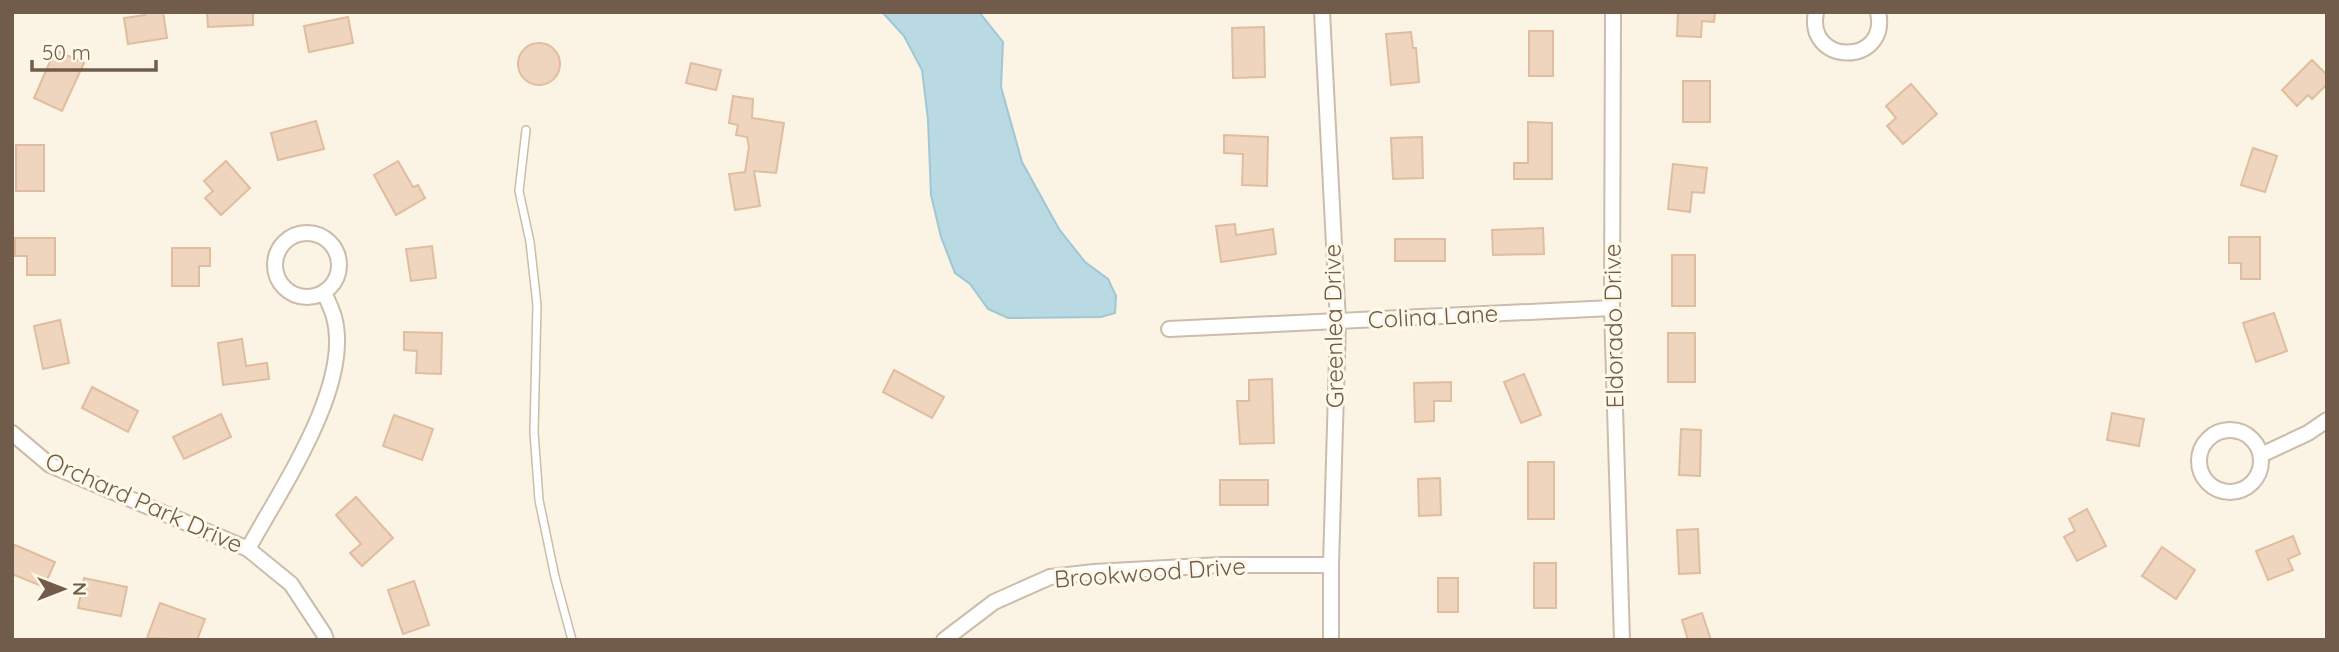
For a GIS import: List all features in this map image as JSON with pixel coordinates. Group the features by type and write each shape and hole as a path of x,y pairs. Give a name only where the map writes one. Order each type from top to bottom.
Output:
{"street":[{"name":"Greenlea Drive","path":"1322,12 1338,322 1331,640"},
{"name":"Eldorado Drive","path":"1613,12 1612,307 1622,640"},
{"path":"1816,12 1815,26 1824,44 1832,50 1852,53 1870,45 1876,36 1879,27 1878,12"},
{"path":"306,234 316,235 333,247 339,266 337,276 324,292 306,297 288,291 281,284 277,275 277,256 288,240 306,234"},
{"path":"248,549 321,415 333,377 335,319 324,292"},
{"name":"Colina Lane","path":"1169,329 1612,307"},
{"path":"2261,455 2308,433 2327,420"},
{"path":"2225,430 2235,430 2252,438 2261,455 2261,465 2253,482 2236,491 2226,492 2209,483 2200,466 2203,447 2208,439 2225,430"},
{"name":"Orchard Park Drive","path":"12,433 50,465 248,549 291,584 326,640"},
{"name":"Brookwood Drive","path":"944,640 994,602 1050,577 1221,565 1331,565"}],"lane":[{"path":"526,130 519,191 530,242 537,306 534,432 539,500 572,640"}],"water":[{"path":"882,12 979,12 1003,42 1001,87 1022,162 1059,229 1085,262 1108,279 1116,296 1115,313 1101,317 1008,318 988,309 970,284 955,273 941,237 931,195 928,120 922,70 904,36"}],"building":[{"path":"144,12 163,12 167,38 128,44 124,18 145,15"},
{"path":"207,12 253,12 253,25 208,27"},
{"path":"1678,12 1715,12 1714,22 1702,21 1701,37 1677,36"},
{"path":"348,17 353,43 309,52 304,26"},
{"path":"1264,27 1265,77 1233,78 1232,28"},
{"path":"1529,31 1553,31 1553,76 1529,76"},
{"path":"1411,32 1413,48 1416,48 1419,82 1391,85 1386,34"},
{"path":"539,43 554,49 560,64 554,79 539,85 524,79 518,64 524,49"},
{"path":"55,50 84,63 62,111 34,98"},
{"path":"2312,60 2327,75 2327,84 2312,99 2308,95 2297,106 2282,90"},
{"path":"691,63 721,70 716,90 686,83"},
{"path":"1683,81 1710,81 1710,122 1683,122"},
{"path":"1911,84 1937,114 1903,144 1887,126 1896,118 1886,106"},
{"path":"733,96 753,99 752,118 784,123 776,173 754,171 760,206 735,210 729,174 745,172 749,147 747,137 736,135 738,125 729,123"},
{"path":"316,121 324,149 278,160 271,133"},
{"path":"1528,122 1552,123 1552,179 1514,179 1514,163 1528,163"},
{"path":"1224,135 1268,137 1267,186 1242,185 1243,154 1224,153"},
{"path":"1422,137 1423,178 1393,179 1391,138"},
{"path":"16,145 44,145 44,191 16,191"},
{"path":"2253,148 2277,156 2265,192 2241,185"},
{"path":"226,161 250,188 221,215 205,198 213,191 204,181"},
{"path":"398,161 413,187 418,185 425,198 396,215 374,175"},
{"path":"1673,164 1707,168 1704,193 1692,192 1690,212 1668,209"},
{"path":"1235,224 1236,235 1273,229 1276,254 1221,262 1216,226"},
{"path":"1543,228 1544,254 1493,255 1492,230"},
{"path":"2229,237 2260,237 2260,279 2241,279 2241,263 2229,263"},
{"path":"15,238 55,238 55,275 27,275 27,256 15,256"},
{"path":"1395,239 1445,239 1445,261 1395,261"},
{"path":"432,246 436,278 411,281 406,249"},
{"path":"172,248 210,248 210,266 199,266 199,286 172,286"},
{"path":"1672,255 1695,255 1695,306 1672,306"},
{"path":"2274,313 2287,351 2256,362 2243,323"},
{"path":"60,320 69,363 43,369 34,326"},
{"path":"404,332 442,333 441,374 416,373 417,351 404,350"},
{"path":"1668,333 1695,333 1695,382 1668,382"},
{"path":"242,339 246,366 267,363 269,379 223,385 218,343"},
{"path":"894,370 944,397 932,418 883,392"},
{"path":"1524,374 1541,415 1521,423 1504,382"},
{"path":"1272,379 1274,443 1240,444 1237,401 1249,401 1249,380"},
{"path":"1451,382 1451,401 1434,401 1434,421 1415,422 1414,383"},
{"path":"92,387 138,411 128,432 82,408"},
{"path":"2112,413 2144,419 2139,446 2107,440"},
{"path":"221,414 231,437 184,459 173,437"},
{"path":"394,415 433,429 422,460 383,446"},
{"path":"1681,429 1701,430 1700,476 1679,475"},
{"path":"1528,462 1554,462 1554,519 1528,519"},
{"path":"1440,478 1441,515 1419,516 1418,479"},
{"path":"1220,480 1268,480 1268,505 1220,505"},
{"path":"356,497 393,538 362,566 350,553 361,544 336,515"},
{"path":"2087,509 2106,546 2077,561 2064,537 2075,531 2069,519"},
{"path":"1698,529 1700,573 1679,574 1677,530"},
{"path":"2293,536 2300,554 2288,559 2293,570 2268,580 2256,551"},
{"path":"15,545 55,562 44,587 12,574 12,552"},
{"path":"2162,547 2195,570 2176,599 2142,576"},
{"path":"1534,563 1556,563 1556,608 1534,608"},
{"path":"84,578 127,587 121,616 78,608"},
{"path":"1438,578 1458,578 1458,612 1438,612"},
{"path":"414,581 429,625 403,634 388,590"},
{"path":"160,603 205,619 197,640 147,638"},
{"path":"1702,613 1711,640 1688,640 1682,620"}]}
